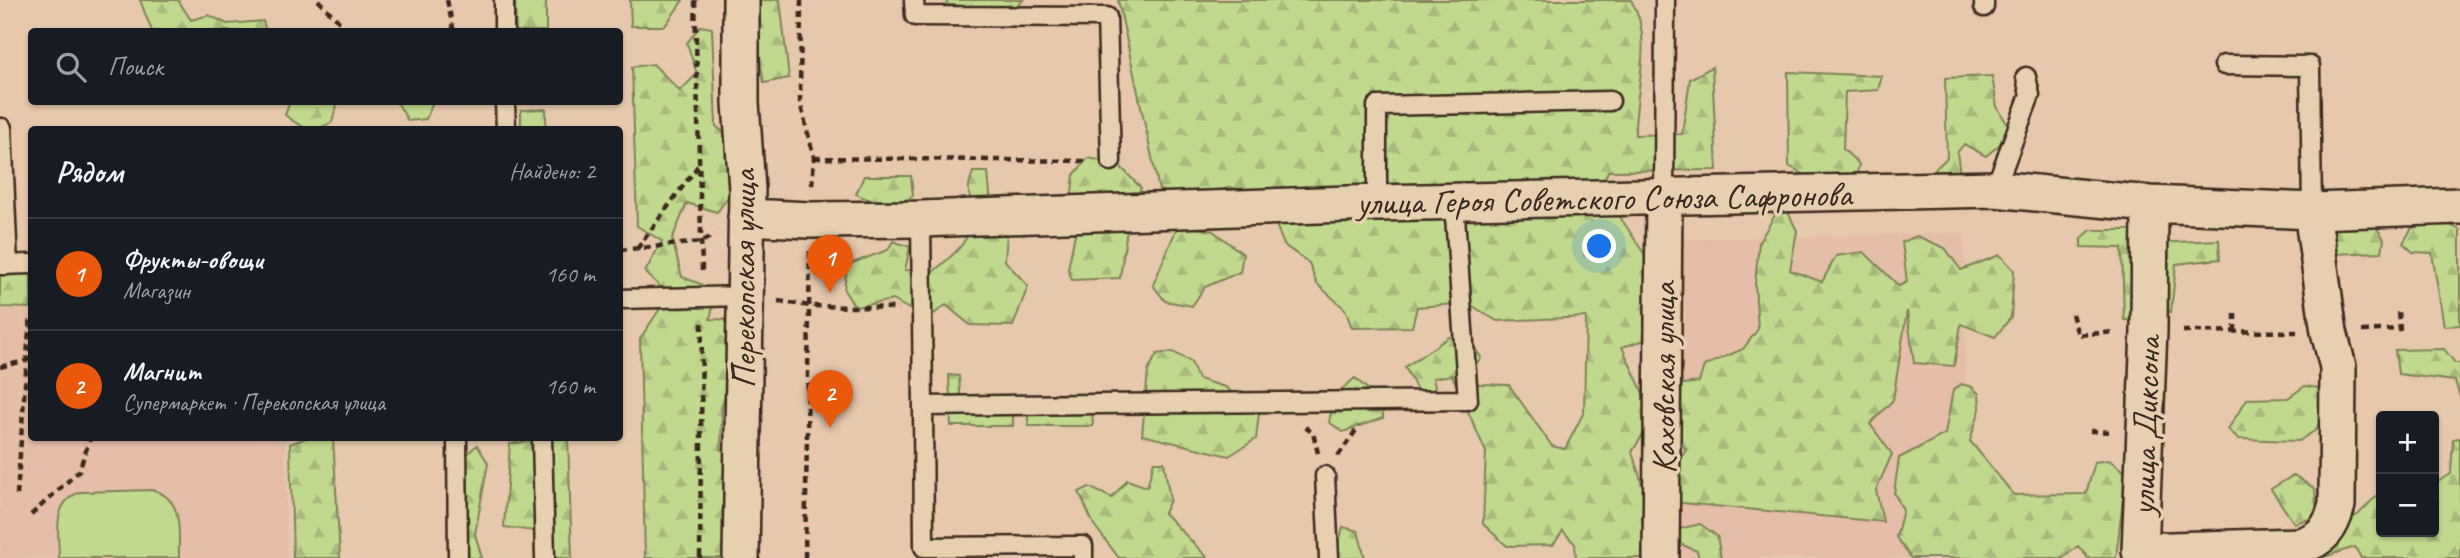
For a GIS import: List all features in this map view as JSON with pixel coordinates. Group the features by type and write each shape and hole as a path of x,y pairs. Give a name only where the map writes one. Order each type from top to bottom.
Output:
{"street":[{"name":"Перекопская улица","path":"741,0 746,216 741,558"},
{"name":"улица Героя Советского Союза Сафронова","path":"746,216 810,220 921,219 1377,203 1995,189 2150,204 2312,211 2460,206"},
{"name":"Каховская улица","path":"1661,558 1664,198"},
{"name":"улица Диксона","path":"2150,204 2149,330 2140,551 2300,546 2319,540 2332,523 2337,505 2339,367 2329,332 2312,211"}],"lane":[{"path":"504,0 504,28"},
{"path":"915,0 915,16 1107,17 1111,161"},
{"path":"1664,198 1665,0"},
{"path":"2224,65 2310,66 2312,211"},
{"path":"1995,189 2030,95 2026,77"},
{"path":"1377,203 1377,106 1610,101"},
{"path":"505,105 506,126"},
{"path":"2,128 4,265 28,264"},
{"path":"923,406 1468,400 1454,202"},
{"path":"921,219 924,547 1083,546 1083,558"},
{"path":"623,299 744,296"},
{"path":"457,441 458,558"},
{"path":"542,441 545,558"},
{"path":"1325,476 1329,558"}],"path":[{"path":"318,0 345,28"},
{"path":"447,0 453,28"},
{"path":"802,0 800,102 814,158 810,220 805,558"},
{"path":"814,158 1111,161"},
{"path":"636,250 700,163"},
{"path":"623,250 701,242 746,216"},
{"path":"810,306 920,308"},
{"path":"2072,314 2078,335 2149,330 2329,332 2400,329 2398,312"},
{"path":"2235,313 2235,332"},
{"path":"17,495 28,331"},
{"path":"0,367 28,360"},
{"path":"1274,403 1313,433 1325,476"},
{"path":"1325,476 1374,403"},
{"path":"31,514 79,471 89,441"}],"shaded area":[{"path":"1965,233 1965,558 1675,558 1680,239"},
{"path":"0,309 28,309 28,441 285,441 287,558 0,558"}],"green space":[{"path":"140,0 178,0 191,20 209,15 227,24 263,21 265,28 151,28"},
{"path":"515,0 546,0 546,28 516,28"},
{"path":"630,0 683,0 665,26 631,26"},
{"path":"750,0 780,0 789,78 764,83"},
{"path":"946,0 1023,0 1013,10 948,5"},
{"path":"1118,0 1631,0 1642,31 1643,48 1635,135 1682,134 1690,79 1712,67 1717,170 1608,171 1601,188 1645,255 1649,339 1622,347 1654,417 1632,452 1650,509 1642,558 1576,558 1575,544 1563,531 1553,545 1507,546 1483,524 1486,452 1452,375 1433,378 1438,400 1427,409 1405,367 1449,337 1472,343 1481,358 1469,372 1479,384 1509,385 1552,446 1565,449 1584,412 1586,317 1497,321 1468,303 1417,307 1412,327 1352,328 1345,309 1317,284 1309,263 1284,245 1264,194 1229,187 1200,202 1159,190"},
{"path":"700,26 712,28 716,126 724,133 732,192 717,212 687,203 672,239 682,277 701,284 715,297 710,319 735,320 737,366 722,405 721,450 734,452 734,558 645,558 640,339 669,295 645,272 662,241 637,226 632,67 653,64 680,91 697,74 687,43"},
{"path":"1788,72 1882,76 1878,90 1845,92 1843,149 1859,164 1856,178 1814,180 1789,166"},
{"path":"1992,76 1997,107 2009,127 1999,145 1986,156 1964,144 1957,153 1961,181 1933,181 1936,168 1947,158 1945,78"},
{"path":"289,105 337,105 332,122 325,126 301,126 285,115"},
{"path":"399,105 432,105 426,119 408,121"},
{"path":"546,109 546,126 521,126 521,110"},
{"path":"1088,158 1118,164 1141,188 1128,222 1120,278 1072,280 1068,269 1076,229 1070,211 1074,175"},
{"path":"973,172 988,172 991,206 1007,234 1005,261 1028,286 1013,326 970,325 946,305 927,319 893,300 855,307 844,290 847,265 888,250 893,241 910,247 905,270 934,271 960,247 971,224 969,190"},
{"path":"864,176 911,176 913,196 893,202 862,197 856,194"},
{"path":"1778,210 1788,212 1797,231 1790,270 1822,282 1836,256 1864,252 1899,286 1907,282 1902,242 1917,236 1945,248 1961,270 2000,255 2014,270 2011,317 1995,337 1961,324 1954,366 1914,363 1907,311 1893,400 1870,424 1892,454 1876,490 1883,522 1672,502 1666,480 1686,450 1665,417 1675,385 1699,382 1704,366 1743,349 1758,329 1755,284 1759,242"},
{"path":"2443,221 2460,230 2460,325 2444,326 2432,253 2413,252 2403,243 2412,228"},
{"path":"1178,225 1213,231 1243,254 1240,272 1205,287 1192,306 1165,301 1153,285"},
{"path":"2335,225 2375,225 2384,239 2382,252 2333,254 2317,244"},
{"path":"2091,230 2136,230 2135,320 2124,320 2122,248 2081,247 2081,239"},
{"path":"2219,240 2220,259 2176,264 2171,312 2160,310 2155,243"},
{"path":"28,257 28,308 0,307 0,258"},
{"path":"2444,349 2455,363 2460,363 2460,397 2455,381 2398,374 2395,350"},
{"path":"1173,352 1191,362 1198,379 1225,387 1259,413 1256,439 1229,456 1142,435 1148,371 1157,354"},
{"path":"949,375 959,376 961,408 971,414 1013,415 1013,426 951,426"},
{"path":"1355,378 1383,403 1383,418 1343,432 1329,422 1335,395"},
{"path":"1961,384 1972,387 1979,394 1980,409 1970,441 2014,495 2086,494 2095,462 2109,460 2126,473 2116,558 2088,558 2078,546 2063,558 1911,558 1896,537 1903,510 1894,493 1899,458 1945,434 1953,390"},
{"path":"2305,386 2326,389 2328,422 2299,441 2239,439 2228,429 2247,399 2288,398"},
{"path":"1028,411 1092,412 1093,426 1028,426"},
{"path":"2460,438 2460,558 2361,558 2355,547 2321,558 2308,558 2305,538 2358,515 2376,496 2376,537 2439,537 2439,481 2451,474 2453,439"},
{"path":"298,441 333,441 340,558 293,558 290,444"},
{"path":"568,441 572,558 547,558 549,533 504,527 510,444"},
{"path":"477,445 488,463 475,534 482,558 461,558 462,459"},
{"path":"1154,462 1164,462 1170,500 1164,513 1208,558 1119,558 1094,525 1079,492 1089,487 1112,498 1127,480 1147,487"},
{"path":"2294,475 2315,489 2317,517 2294,523 2271,489"},
{"path":"154,490 171,501 175,509 179,528 179,558 59,558 59,520 64,503 71,497 80,492"},
{"path":"1700,524 1717,536 1721,558 1699,558 1697,551 1678,543 1675,530"},
{"path":"1343,527 1358,531 1365,558 1335,558"}],"place":[{"name":"Фрукты-овощи","path":"830,293"},
{"name":"Магнит","path":"830,428"}]}
